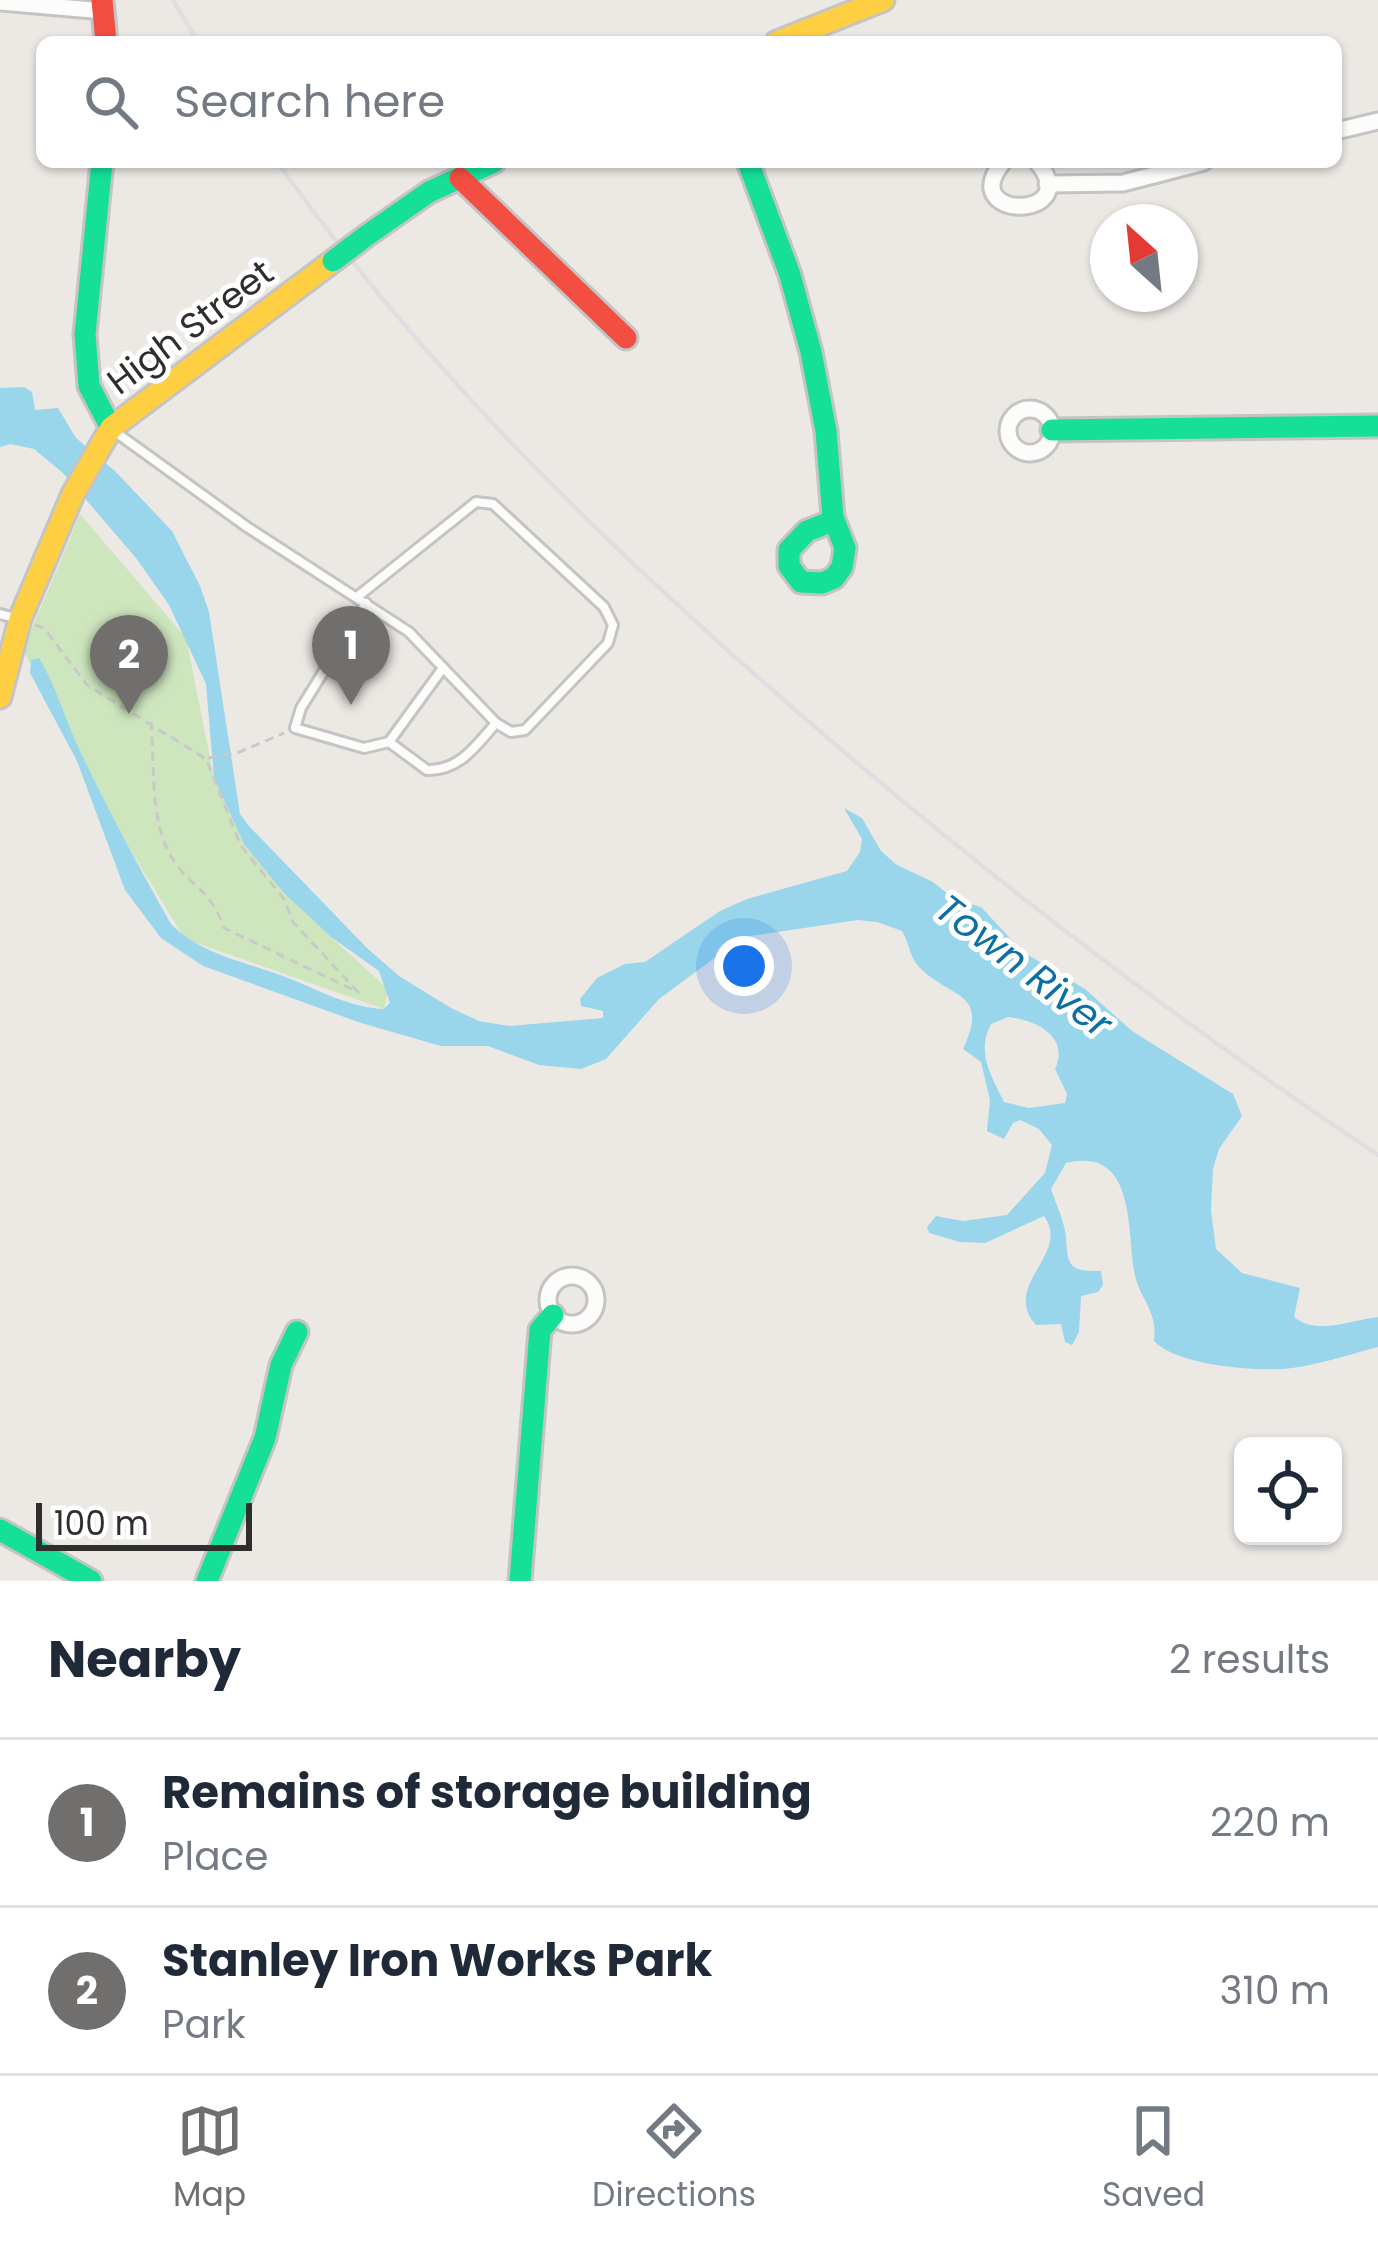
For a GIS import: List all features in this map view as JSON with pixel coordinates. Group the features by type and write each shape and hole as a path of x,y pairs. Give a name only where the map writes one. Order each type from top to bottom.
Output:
{"street":[{"path":"792,36 883,0"},
{"path":"0,2 103,5 106,36"},
{"path":"1342,129 1378,121"},
{"path":"101,168 85,334 89,386 111,428"},
{"name":"High Street","path":"0,697 10,617 111,428 411,203 481,168"},
{"path":"750,168 806,323 831,470 833,520"},
{"path":"1000,168 994,183 999,198 1010,207 1028,208 1037,203 1047,184 1042,168"},
{"path":"1047,184 1123,183 1181,168"},
{"path":"460,178 626,338"},
{"path":"1052,430 1378,426"},
{"path":"520,1581 540,1330 553,1316"},
{"path":"207,1581 265,1438 281,1365 297,1332"},
{"path":"0,1531 91,1581"}],"lane":[{"path":"111,428 220,508 361,600 409,632 496,723 511,731 525,730 608,643 613,625 604,607 493,504 476,502 361,600 301,708 295,728 364,748 389,742 443,668"},
{"path":"389,742 427,770 447,768 465,757 496,723"}],"path":[{"path":"10,617 44,628 87,685 151,722 206,759 241,846 284,899 293,922 358,992 224,928 215,903 175,863 161,836 151,722"},
{"path":"206,759 237,753 295,728"}],"green space":[{"path":"80,514 186,638 214,778 244,844 321,928 388,989 384,1009 185,939 123,838 23,650"}],"water":[{"name":"Town River","path":"24,387 32,392 35,410 58,408 76,438 172,531 209,612 240,814 399,976 479,1021 509,1026 603,1018 603,1011 581,1006 580,999 597,978 625,964 645,962 720,911 747,899 847,871 860,852 862,839 844,808 862,818 881,851 897,865 933,882 954,899 981,907 1023,952 1085,989 1132,1031 1233,1094 1242,1116 1219,1149 1213,1169 1216,1249 1242,1273 1300,1288 1294,1317 1303,1323 1324,1326 1378,1317 1378,1347 1284,1369 1215,1365 1165,1349 1154,1341 1153,1320 1136,1280 1123,1194 1105,1166 1088,1161 1066,1163 1051,1189 1072,1265 1101,1271 1103,1285 1098,1292 1081,1296 1079,1332 1072,1345 1065,1342 1061,1324 1036,1325 1027,1310 1026,1296 1050,1243 1044,1216 985,1243 960,1242 929,1233 927,1227 936,1216 963,1221 1007,1215 1045,1173 1052,1145 1039,1129 1020,1120 1004,1139 987,1131 990,1100 981,1062 963,1049 970,1030 970,1006 919,967 902,931 877,922 858,920 743,937 659,999 606,1059 581,1069 539,1065 488,1046 441,1046 361,1023 203,966 161,938 125,890 77,761 30,673 31,660 39,658 45,669 91,773 171,924 210,950 345,1001 383,1009 390,1003 379,971 331,937 283,892 244,844 214,778 206,684 169,605 136,558 63,473 34,449 0,447 0,388","holes":["1008,1017 1040,1026 1054,1039 1058,1048 1055,1069 1067,1094 1065,1103 1029,1108 1004,1102 987,1064 985,1045 991,1024"]}],"railway":[{"path":"173,0 194,36"},
{"path":"281,168 334,239 455,383 584,517 722,645 863,768 1078,941 1378,1155"}],"traffic: fast":[{"path":"101,168 85,334 89,386 111,428"},
{"path":"366,236 429,192 481,168"},
{"path":"750,168 790,275 811,352 826,431 833,517 845,548 842,567 834,578 801,582 789,566 789,550 807,531 833,521"},
{"path":"333,261 366,236"},
{"path":"1052,430 1378,426"},
{"path":"520,1581 540,1330 553,1315"},
{"path":"207,1581 265,1438 281,1365 297,1332"},
{"path":"0,1530 91,1581"}],"traffic: slow":[{"path":"792,36 883,0"},
{"path":"0,697 20,619 73,494 111,428 333,261"}],"traffic: jam":[{"path":"102,0 105,36"},
{"path":"460,178 626,338"}],"place":[{"name":"Remains of storage building","path":"351,705"},
{"name":"Stanley Iron Works Park","path":"129,714"}]}
